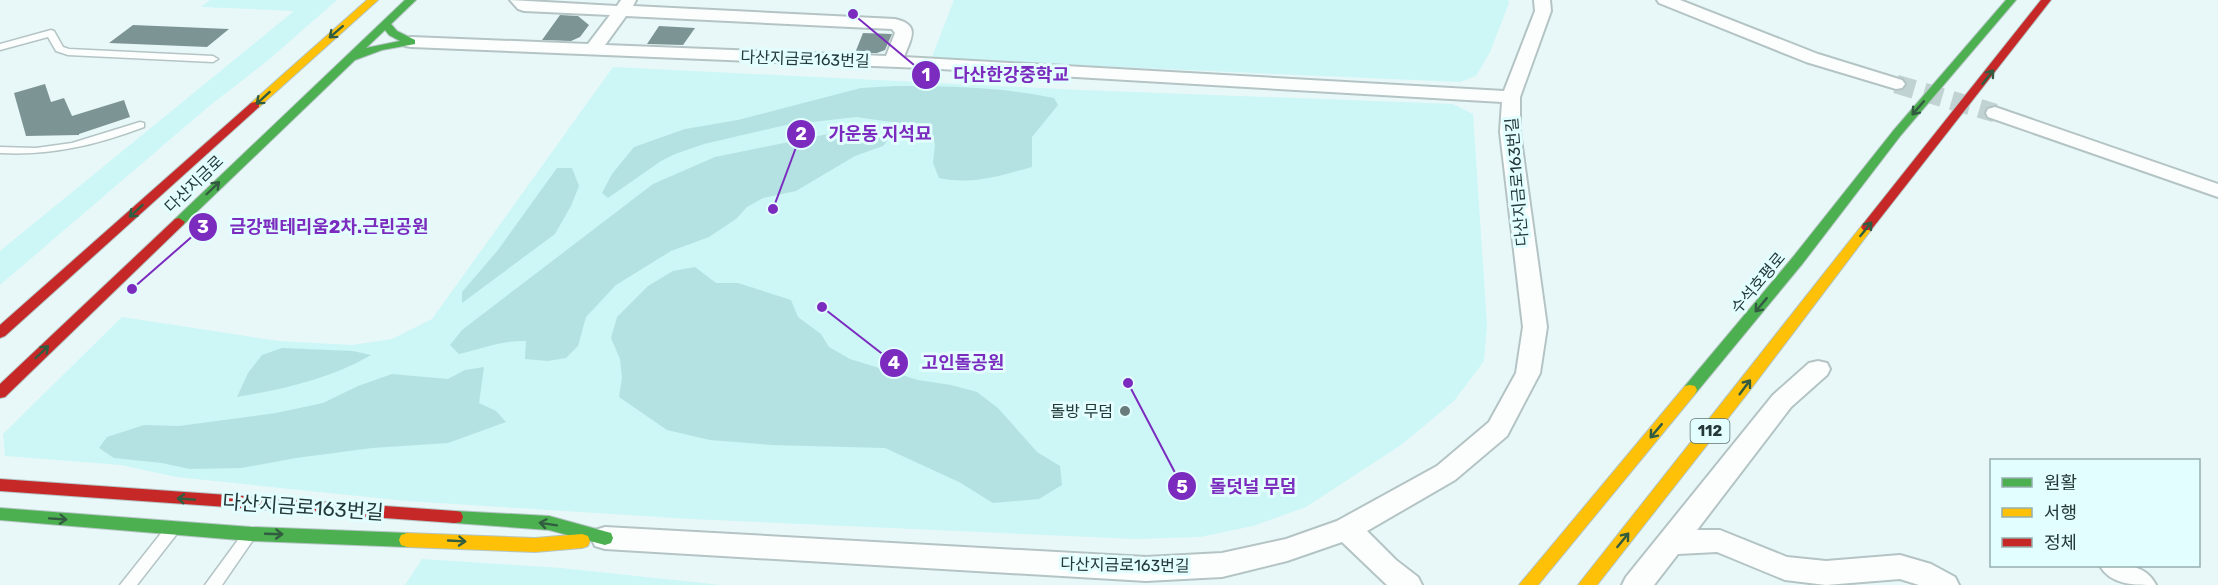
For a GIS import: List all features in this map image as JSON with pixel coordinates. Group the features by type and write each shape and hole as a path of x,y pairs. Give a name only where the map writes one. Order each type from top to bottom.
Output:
{"main road":[{"name":"다산지금로","path":"0,333 373,0"},
{"name":"다산지금로","path":"0,393 411,0"},
{"name":"수석호평로","path":"1526,585 1539,573 1798,260 1897,133 2011,0"},
{"name":"112","path":"1587,585 2046,0"},
{"path":"386,24 393,33 411,42"},
{"path":"349,58 380,47 411,42"},
{"name":"다산지금로163번길","path":"0,485 549,523 605,538"},
{"name":"다산지금로163번길","path":"0,514 250,534 535,546 605,538"}],"street":[{"path":"518,0 524,6 626,5 896,24 903,28 904,33 893,62"},
{"path":"1511,97 1543,11 1542,0"},
{"path":"1665,0 1812,58 1896,84"},
{"path":"592,50 626,5"},
{"name":"다산지금로163번길","path":"411,42 893,62 1511,97 1510,132 1535,327 1528,373 1498,429 1446,473 1347,529 1287,550 1222,565 1146,569 605,538"},
{"path":"1995,113 2218,191"},
{"path":"1636,585 1782,401 1818,369"},
{"path":"1347,529 1386,568 1408,585"},
{"path":"1670,544 1720,541 1785,568 1826,573 1900,567 1921,572 1945,585"},
{"path":"2115,567 2142,585"}],"lane":[{"path":"0,47 51,33 59,49 68,52 213,59"},
{"path":"0,150 27,153 69,148 104,139 140,125"},
{"path":"128,585 174,528"},
{"path":"213,585 250,534"}],"shaded area":[{"path":"210,0 337,0 0,285 0,251 294,11 201,7"},
{"path":"954,0 1508,0 1509,3 1490,52 1476,76 1460,82 938,59 932,57"},
{"path":"613,67 1081,90 1453,104 1473,114 1487,325 1484,361 1454,401 1401,445 1306,507 1253,526 1200,537 1135,539 691,519 406,501 176,477 121,465 5,456 3,434 122,317 279,341 352,345 392,339 432,319"},
{"path":"896,86 1015,91 1054,98 1058,105 1032,137 1032,167 997,176 975,180 939,178 933,163 935,144 931,133 912,125 856,117 786,125 704,144 661,161 608,198 602,193 612,174 634,147 685,129 738,120 861,88"},
{"path":"851,132 889,139 883,146 855,156 796,191 763,198 747,207 736,219 709,237 671,251 616,285 586,317 578,346 566,358 548,361 525,359 526,341 501,343 459,354 450,345 462,330 653,184 715,157 828,134"},
{"path":"557,168 572,168 579,186 555,234 462,303 462,292 498,250"},
{"path":"695,267 716,283 738,283 791,300 798,317 821,334 829,347 850,359 918,380 977,392 998,408 1037,452 1060,466 1062,485 1039,499 993,503 959,482 885,448 772,445 710,440 667,430 619,397 622,378 620,359 611,338 617,317 648,286 673,271"},
{"path":"282,348 353,351 371,355 323,377 237,397 248,373 262,355"},
{"path":"484,367 479,403 496,411 506,422 448,443 372,448 241,468 190,469 162,463 114,458 99,448 107,437 144,425 179,426 276,413 323,403 358,386 392,374 448,379 465,370"},
{"path":"422,559 561,568 721,585 405,585"}],"building":[{"path":"560,15 578,16 589,25 580,37 571,41 542,40"},
{"path":"133,25 229,29 207,47 109,43"},
{"path":"659,26 695,28 683,45 647,44"},
{"path":"863,33 892,34 885,50 877,53 855,53"},
{"path":"45,84 51,102 64,98 72,116 124,100 130,117 79,135 26,136 14,93"}],"tunnel":[{"path":"1896,84 1995,113"}],"traffic: fast":[{"path":"179,222 411,0"},
{"path":"1690,390 1798,260 1897,133 2011,0"},
{"path":"353,57 380,47 411,42 393,33 386,24"},
{"path":"0,514 251,534 407,540"},
{"path":"455,517 549,523 605,538"}],"traffic: slow":[{"path":"255,105 373,0"},
{"path":"1587,585 1742,390 1867,227"},
{"path":"1528,585 1690,390"},
{"path":"407,540 535,545 582,541"}],"traffic: jam":[{"path":"1867,227 2046,0"},
{"path":"0,333 255,105"},
{"path":"0,393 179,222"},
{"path":"0,485 455,517"}],"place":[{"name":"다산한강중학교","path":"853,14"},
{"name":"가운동 지석묘","path":"773,209"},
{"name":"금강펜테리움2차.근린공원","path":"132,289"},
{"name":"고인돌공원","path":"822,307"},
{"name":"돌덧널 무덤","path":"1128,383"},
{"name":"돌방 무덤","path":"1125,411"}]}
